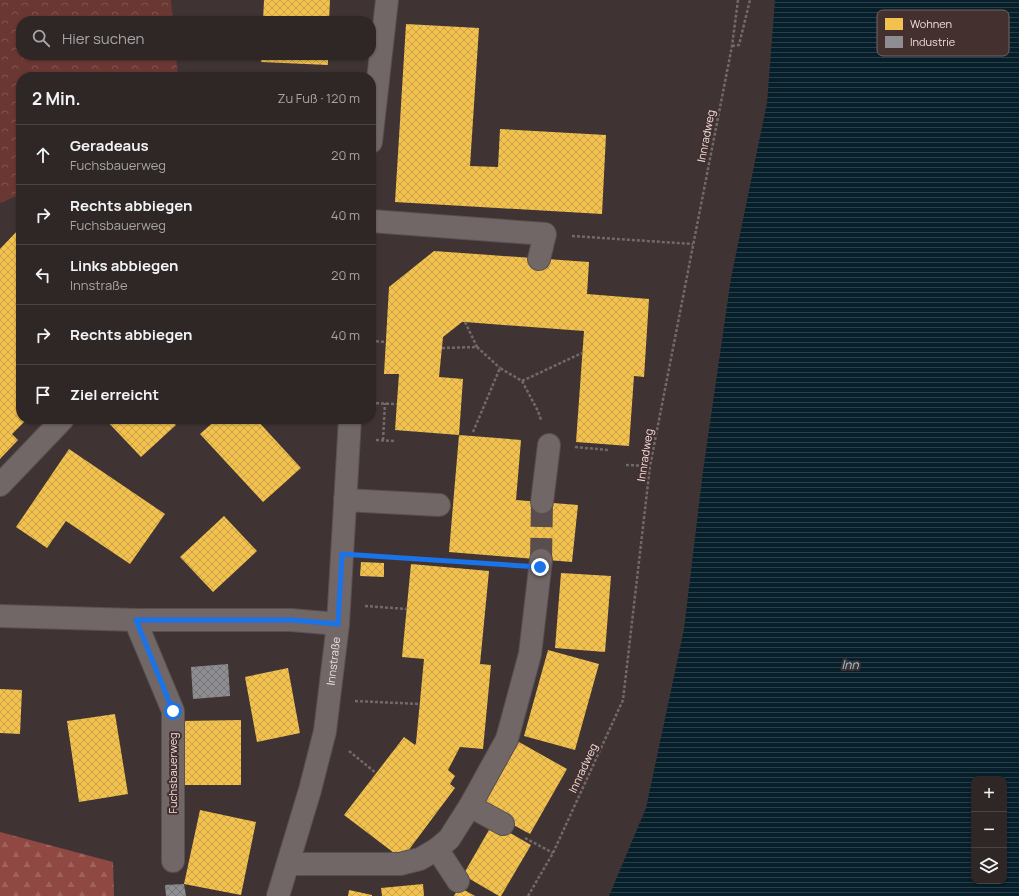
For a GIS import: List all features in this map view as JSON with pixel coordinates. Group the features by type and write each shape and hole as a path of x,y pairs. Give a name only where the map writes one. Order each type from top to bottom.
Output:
{"street":[{"path":"376,98 387,0"},
{"path":"376,221 545,234 540,259"},
{"path":"0,485 57,424"},
{"name":"Innstraße","path":"278,896 310,790 325,732 338,614 350,424"},
{"path":"542,502 549,445"},
{"path":"345,500 439,505"},
{"path":"288,864 400,864 420,858 437,849 449,840 470,806 506,740 530,654 541,563"},
{"path":"0,616 136,620 292,620 338,614"},
{"name":"Fuchsbauerweg","path":"136,620 173,711 173,861"},
{"path":"470,806 503,824"},
{"path":"437,849 458,880"}],"path":[{"name":"Innradweg","path":"528,896 553,853 623,700 650,466 732,46 738,0"},
{"path":"732,46 739,45 750,0"},
{"path":"545,234 693,244"},
{"path":"465,322 477,347 500,368 522,381 582,353"},
{"path":"376,341 386,342"},
{"path":"442,348 477,347"},
{"path":"472,432 500,368"},
{"path":"376,403 397,404"},
{"path":"383,440 385,403"},
{"path":"626,465 650,466"},
{"path":"342,554 541,563"},
{"path":"338,614 407,610"},
{"path":"329,700 420,704"},
{"path":"325,732 376,773"},
{"path":"531,841 553,853"}],"green space":[{"path":"0,0 171,0 173,16 16,16 16,60 176,60 178,72 16,72 16,196 0,203"},
{"path":"0,832 113,862 114,896 0,896"}],"water":[{"name":"Inn","path":"775,0 1019,0 1019,896 609,896 646,808 684,629 703,471 731,278 767,103"}],"building: Wohnen":[{"path":"264,0 330,0 329,16 263,16"},
{"path":"406,24 479,28 470,166 498,167 500,129 606,135 602,214 395,202"},
{"path":"261,60 328,60 328,65 261,62"},
{"path":"16,232 16,424 22,424 12,434 18,440 0,459 0,249"},
{"path":"434,251 589,262 587,294 649,299 644,377 634,376 629,446 576,442 584,331 465,322 462,322 443,337 439,377 463,379 459,435 395,430 399,374 384,374 389,287"},
{"path":"110,424 176,425 141,457"},
{"path":"211,424 261,424 301,468 263,502 200,434"},
{"path":"459,435 521,440 516,500 578,505 572,562 449,552"},
{"path":"69,449 165,514 130,564 66,521 47,548 16,527"},
{"path":"224,516 257,551 213,592 180,557"},
{"path":"361,562 384,563 384,577 360,576"},
{"path":"411,564 489,571 480,664 491,665 483,749 460,747 448,770 455,776 450,784 455,788 402,859 344,815 404,737 415,745 416,743 424,659 402,657"},
{"path":"561,573 611,576 605,652 555,648"},
{"path":"548,650 599,664 575,750 524,736"},
{"path":"288,668 300,733 257,742 245,677"},
{"path":"0,689 22,690 20,734 0,733"},
{"path":"115,714 128,794 79,802 67,721"},
{"path":"241,720 241,785 180,785 180,721"},
{"path":"519,742 567,769 530,834 482,808"},
{"path":"200,810 256,822 241,895 184,884"},
{"path":"493,823 531,845 501,896 463,875"},
{"path":"423,884 424,896 382,896 381,888"},
{"path":"459,887 475,896 454,896"},
{"path":"349,890 372,895 372,896 348,896"}],"building: Industrie":[{"path":"228,664 230,696 193,699 191,667"},
{"path":"184,884 186,896 166,896 165,885"}],"tunnel":[{"path":"541,560 542,502"}],"route":[{"path":"173,711 136,620 292,620 338,624 342,554 540,567"}]}
